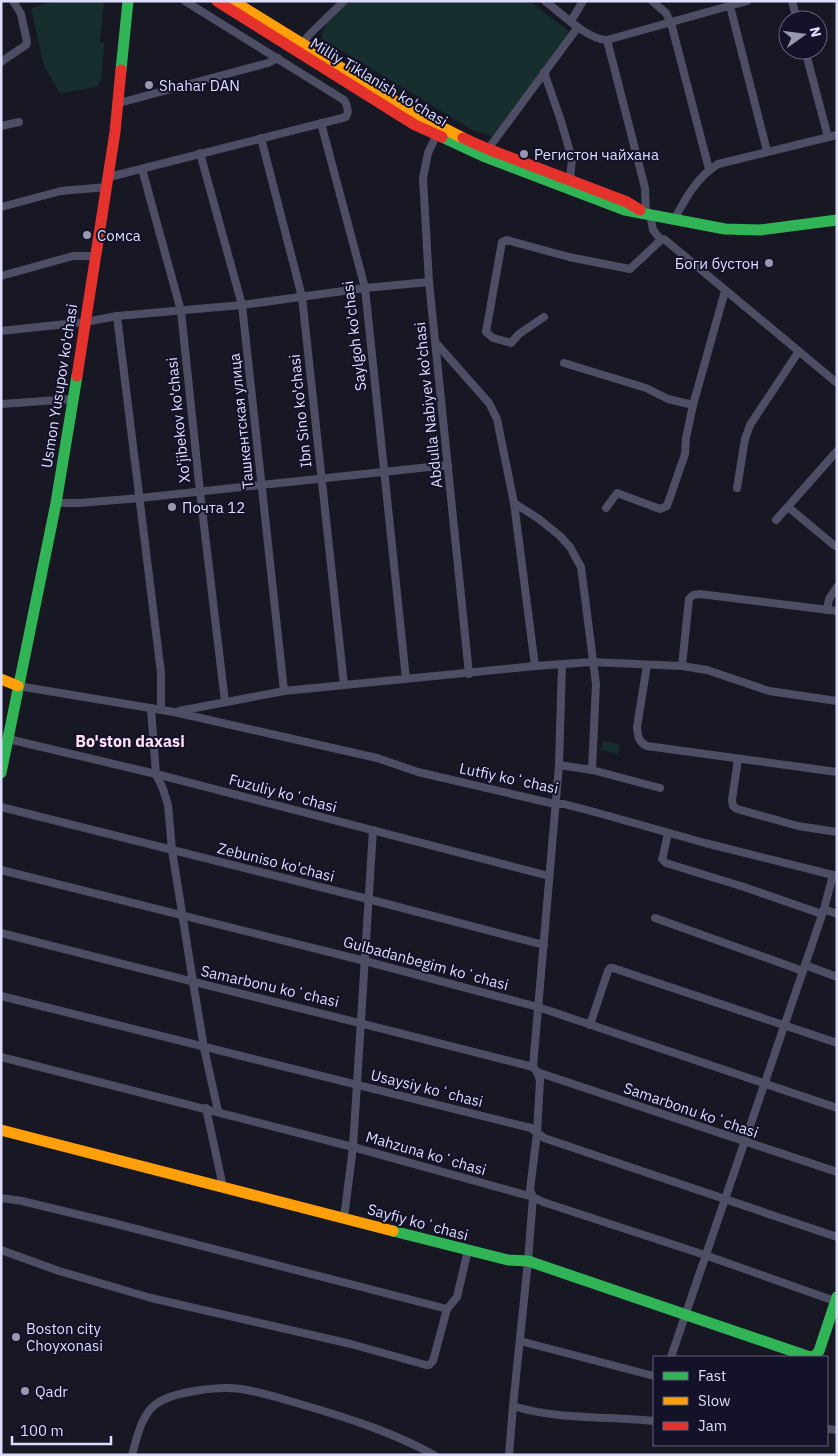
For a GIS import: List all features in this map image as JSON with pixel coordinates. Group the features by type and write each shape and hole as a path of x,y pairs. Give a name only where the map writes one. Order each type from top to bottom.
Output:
{"main road":[{"name":"Usmon Yusupov ko'chasi","path":"1,773 56,503 108,182 119,103 128,1"},
{"name":"Milliy Tiklanish ko'chasi","path":"217,1 450,132 488,149 627,202 648,214"},
{"name":"Milliy Tiklanish ko'chasi","path":"234,1 415,125 483,156 625,210 725,229 760,230 837,220"},
{"path":"1,679 18,686"},
{"name":"Sayfiy koʻchasi","path":"1,1130 508,1260 528,1261 807,1356"},
{"name":"Sayfiy koʻchasi","path":"815,1356 819,1351 836,1299"}],"street":[{"path":"1,62 26,45 27,42 21,14 13,1"},
{"path":"1,207 61,191 108,182 142,169 346,116 348,110 344,100 186,1"},
{"path":"299,47 344,1"},
{"path":"545,1 578,27 597,39 607,40 743,2"},
{"path":"571,21 584,1"},
{"path":"652,1 666,13 671,23 709,169"},
{"path":"730,6 767,151"},
{"path":"488,149 578,27"},
{"path":"607,40 645,188 648,214 654,230 661,240"},
{"path":"119,103 268,63 278,58"},
{"path":"808,60 828,137"},
{"path":"544,72 571,155 570,180"},
{"path":"1,126 19,122"},
{"name":"Saylgoh ko'chasi","path":"321,123 364,288 406,679"},
{"path":"674,220 688,194 709,169 721,162 837,135"},
{"name":"Abdulla Nabiyev ko'chasi","path":"436,136 428,153 423,178 429,282 469,674"},
{"name":"Ibn Sino ko'chasi","path":"261,138 302,297 344,684"},
{"name":"Ташкентская улица","path":"200,153 242,305 284,691"},
{"name":"Xo'jibekov ko'chasi","path":"142,169 181,311 225,702"},
{"path":"544,317 519,334 511,344 493,338 486,332 502,242 507,240 569,258 630,269 664,239 668,240 725,291 837,383"},
{"path":"1,276 73,256 96,256"},
{"path":"1,331 85,322 117,316 242,305 364,288 429,282"},
{"path":"606,508 617,493 660,509 667,506 686,454 686,438 693,405 725,291"},
{"path":"117,316 161,673 161,710"},
{"path":"436,344 489,403 497,418 514,503 535,666"},
{"path":"737,488 745,439 750,424 799,351"},
{"path":"564,363 646,388 668,399 693,405"},
{"path":"1,404 73,399"},
{"path":"776,520 837,452"},
{"path":"56,503 140,498 448,465"},
{"path":"514,503 540,518 560,536 570,547 581,567 596,684 592,770"},
{"path":"788,508 834,546"},
{"path":"827,610 829,599 837,587"},
{"path":"682,666 689,599 693,595 700,594 837,611"},
{"path":"174,712 284,691 592,662 682,666 707,670 769,692 837,701"},
{"path":"509,1455 512,1406 533,1197 530,1190 537,1133 540,1080 535,1070 538,1007 559,765 562,665"},
{"path":"647,665 637,727 638,737 641,743 646,746 837,772"},
{"name":"Lutfiy koʻchasi","path":"18,686 174,712 377,758 418,772 555,804 564,804 835,876"},
{"path":"151,708 156,774 168,805 172,850 193,982 204,1048 218,1111"},
{"name":"Fuzuliy koʻchasi","path":"8,739 156,774 549,876"},
{"path":"738,759 732,800 733,806 737,809 798,826 837,832"},
{"path":"559,765 592,770 660,788"},
{"name":"Zebuniso ko'chasi","path":"1,807 544,945"},
{"path":"344,1218 353,1147 373,830"},
{"path":"668,833 662,856 666,863 823,912 837,914"},
{"name":"Gulbadanbegim koʻchasi","path":"1,870 365,961 538,1007 837,1108"},
{"path":"671,1356 835,876"},
{"path":"655,918 804,968 837,977"},
{"name":"Samarbonu koʻchasi","path":"1,933 360,1022 535,1070 837,1172"},
{"path":"590,1025 608,971 611,968 837,1043"},
{"name":"Usaysiy koʻchasi","path":"1,996 531,1128 544,1138 837,1237"},
{"name":"Mahzuna koʻchasi","path":"1,1057 218,1111 533,1197 543,1202 836,1299"},
{"path":"206,1108 223,1187"},
{"path":"1,1198 22,1201 98,1219 447,1308"},
{"path":"1,1250 59,1271 151,1298 351,1344 426,1365 432,1364 435,1358 447,1308 457,1297 468,1250"},
{"path":"520,1341 653,1376"},
{"path":"132,1455 146,1416 156,1404 182,1394 228,1388 268,1394 376,1427 411,1442 434,1455"},
{"path":"512,1406 524,1410 559,1414 653,1422"}],"green space":[{"path":"57,1 104,1 100,42 104,43 104,47 101,82 98,82 98,86 101,86 60,93 44,66 31,8"},
{"path":"349,1 529,1 570,32 492,136 472,130 321,38 326,24"},
{"path":"603,741 620,745 618,754 601,750"}],"traffic: fast":[{"path":"121,70 128,1"},
{"path":"442,137 483,156 625,210 725,229 760,230 837,220"},
{"path":"1,773 56,503 77,376"},
{"path":"393,1231 508,1260 528,1261 807,1356"},
{"path":"815,1356 819,1351 837,1297"}],"traffic: slow":[{"path":"233,1 416,114 463,138"},
{"path":"1,679 18,686"},
{"path":"1,1130 393,1231"}],"traffic: jam":[{"path":"217,1 415,125 442,137"},
{"path":"77,376 115,132 121,70"},
{"path":"463,138 627,202 640,210"}],"place":[{"name":"Shahar DAN","path":"149,85"},
{"name":"Регистон чайхана","path":"524,154"},
{"name":"Сомса","path":"87,235"},
{"name":"Боги бустон","path":"769,263"},
{"name":"Почта 12","path":"172,507"},
{"name":"Boston city Choyxonasi","path":"16,1337"},
{"name":"Qadr","path":"25,1391"}],"district":[{"name":"Bo'ston daxasi","path":"130,741"}]}
